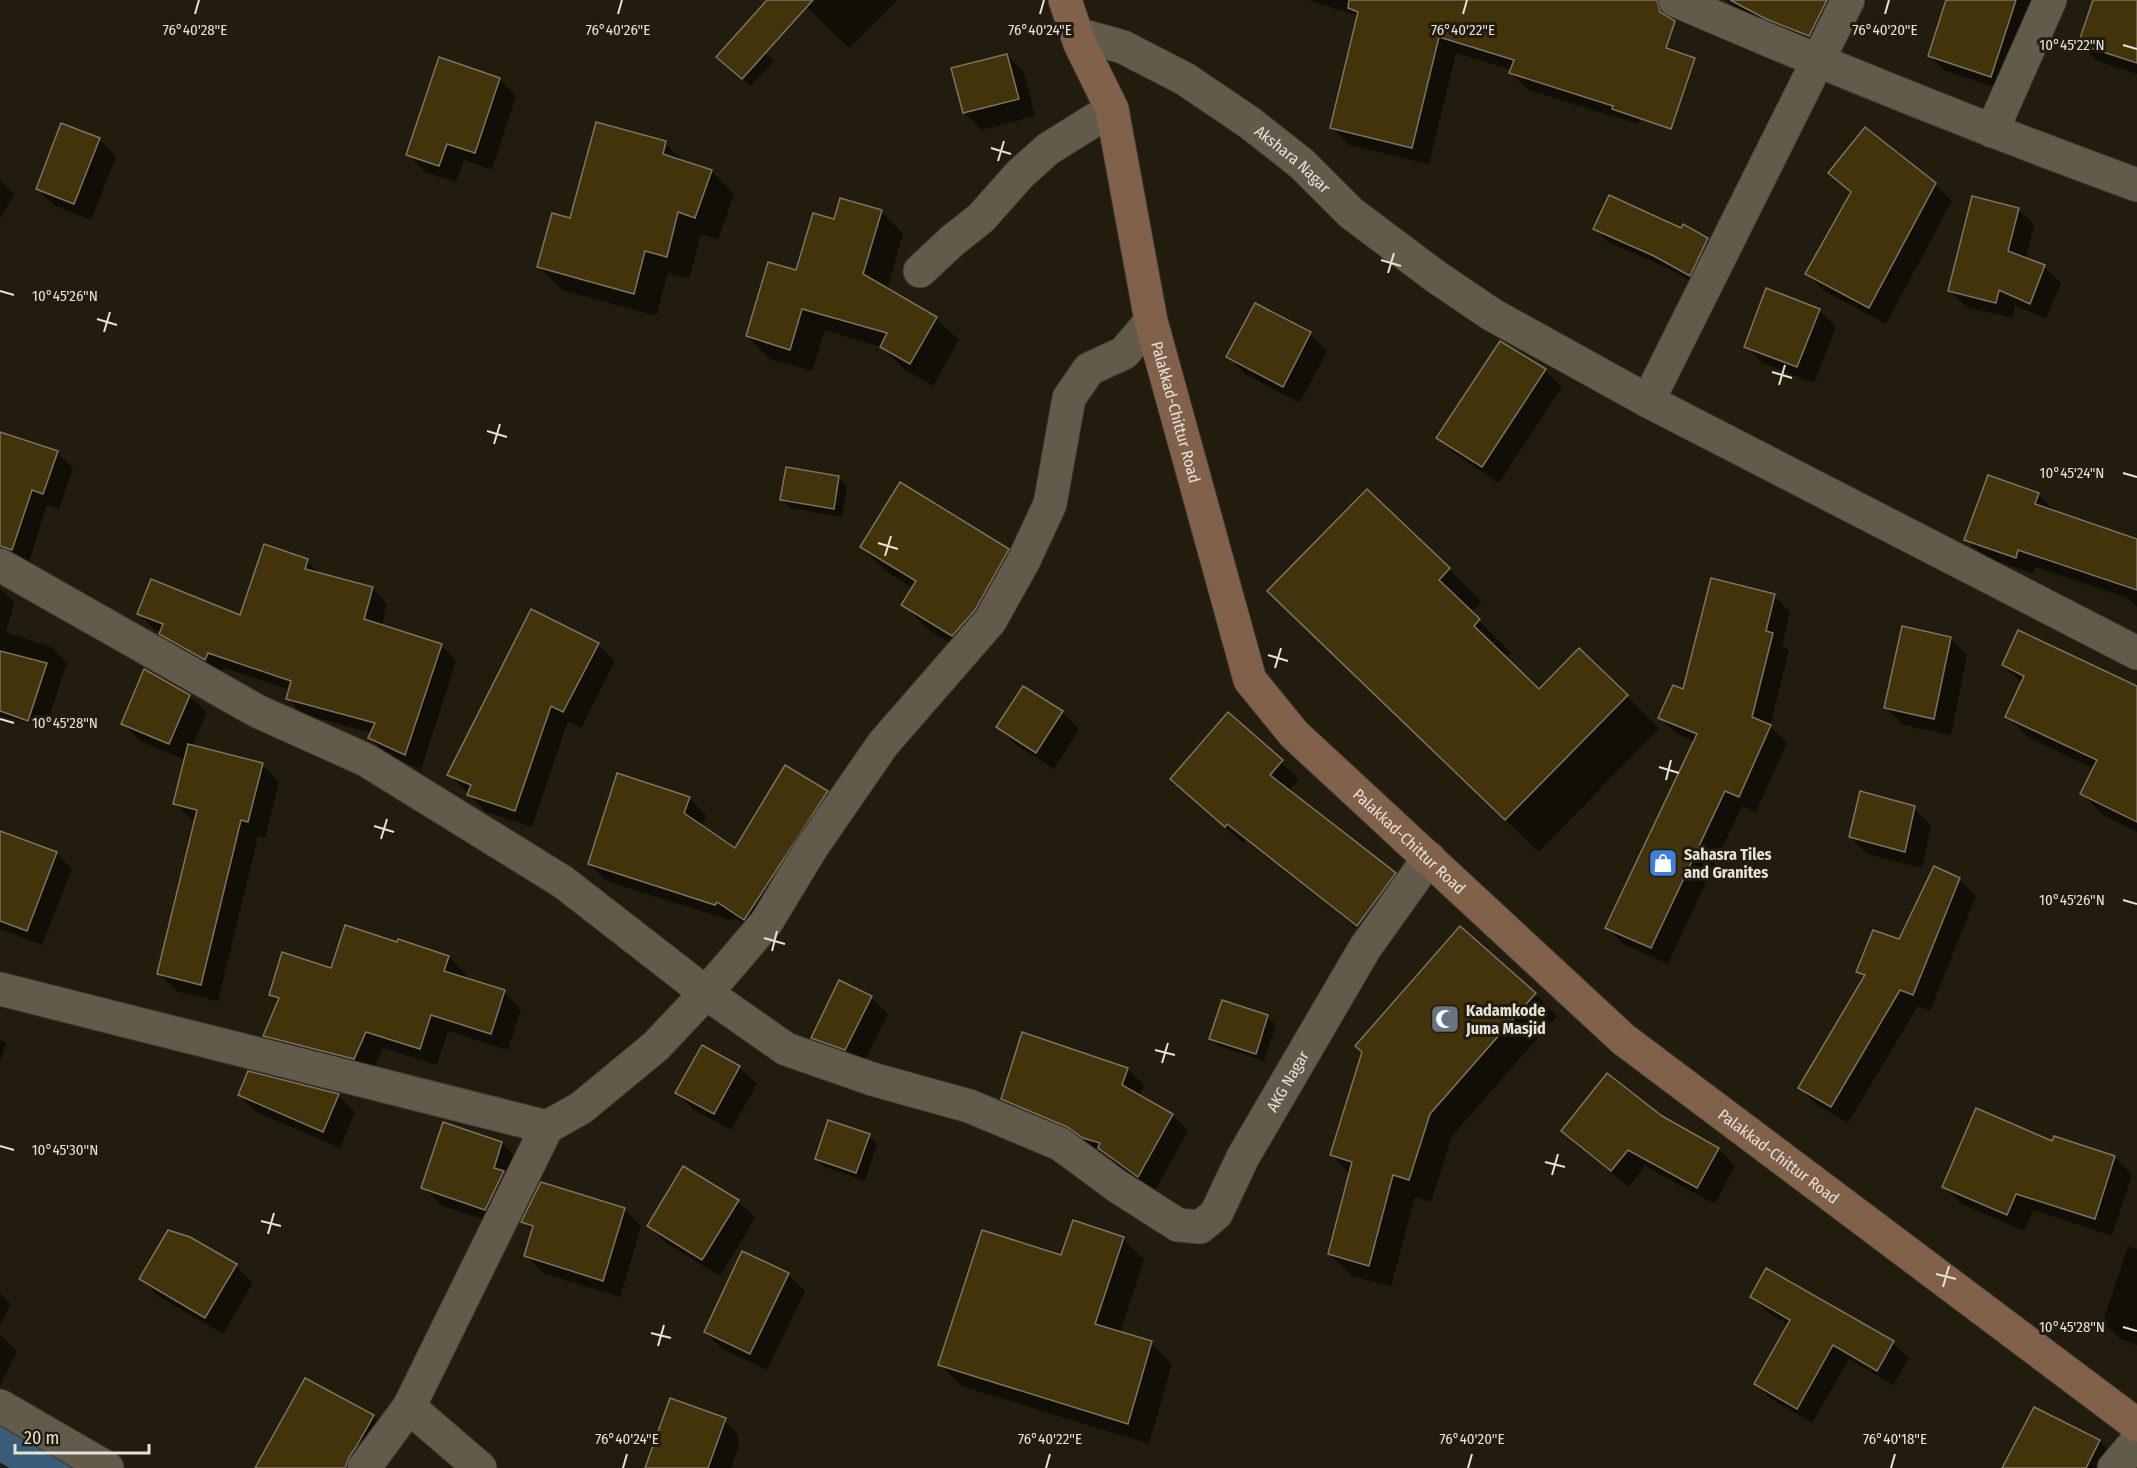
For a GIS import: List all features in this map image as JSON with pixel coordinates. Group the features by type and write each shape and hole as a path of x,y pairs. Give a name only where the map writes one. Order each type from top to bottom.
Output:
{"main road":[{"name":"Palakkad-Chittur Road","path":"1065,0 1077,34 1112,109 1151,321 1250,680 1294,734 1623,1039 2137,1425"}],"street":[{"path":"1675,0 1817,61 1992,131 2137,185"},
{"path":"1648,401 1848,0"},
{"path":"1992,131 2050,0"},
{"name":"Akshara Nagar","path":"1077,34 1123,47 1185,79 1250,123 1302,164 1351,213 1435,276 1491,314 1648,401 2137,653"},
{"path":"920,271 981,218 1020,174 1048,149 1112,109"},
{"path":"364,1468 409,1407 547,1127 581,1108 656,1046 706,993 766,923 812,847 883,744 990,621 1023,562 1050,504 1069,398 1089,369 1124,353 1151,321"},
{"name":"AKG Nagar","path":"0,565 257,711 366,760 562,882 706,993 786,1049 872,1080 969,1106 1060,1144 1117,1186 1178,1225 1200,1227 1216,1214 1243,1157 1365,948 1429,858"},
{"path":"0,989 547,1127"},
{"path":"0,1406 107,1468"},
{"path":"409,1407 480,1468"},
{"path":"2114,1468 2137,1441"}],"building":[{"path":"767,0 813,0 742,79 716,57"},
{"path":"1349,0 1657,0 1660,12 1675,21 1666,48 1695,58 1671,129 1612,109 1613,106 1509,73 1514,60 1439,37 1412,148 1330,128 1358,12 1348,8"},
{"path":"1730,0 1827,0 1809,36 1766,19"},
{"path":"1946,0 2016,0 1991,77 1928,56"},
{"path":"2093,0 2137,0 2137,63 2078,44"},
{"path":"1007,54 1019,99 963,113 951,68"},
{"path":"439,57 500,78 475,153 447,144 439,166 406,155"},
{"path":"596,122 666,141 663,154 712,170 695,218 678,212 667,257 645,251 634,294 537,267 552,213 570,218"},
{"path":"61,123 100,138 74,204 36,189"},
{"path":"1865,127 1936,183 1869,308 1805,274 1851,192 1828,173"},
{"path":"1609,195 1681,228 1683,224 1708,238 1690,276 1654,256 1593,229"},
{"path":"1972,196 2019,208 2008,251 2045,265 2030,304 1999,290 1996,303 1948,291"},
{"path":"840,198 882,210 863,274 937,317 910,364 880,347 887,333 802,309 790,350 746,336 768,262 796,270 813,213 834,219"},
{"path":"1766,288 1820,309 1797,367 1744,347"},
{"path":"1255,303 1311,332 1283,387 1226,357"},
{"path":"1500,341 1546,369 1482,467 1436,438"},
{"path":"0,432 58,451 43,494 32,490 12,550 0,546"},
{"path":"786,467 839,476 834,509 780,500"},
{"path":"1988,475 2039,493 2035,504 2137,539 2137,590 2018,550 2016,558 1964,540"},
{"path":"900,482 1009,549 975,610 952,636 901,605 916,581 860,547"},
{"path":"1367,489 1450,568 1439,580 1480,619 1474,626 1539,689 1579,648 1628,695 1505,820 1267,591"},
{"path":"264,544 308,559 305,569 373,587 364,619 442,644 405,755 368,738 375,723 286,699 291,681 208,653 205,660 159,634 163,624 137,614 151,579 240,615"},
{"path":"1711,578 1775,594 1766,631 1773,633 1752,717 1771,725 1739,797 1725,791 1651,948 1605,928 1697,734 1658,718 1673,685 1683,689"},
{"path":"531,609 599,643 563,712 551,706 515,811 467,795 471,785 447,775"},
{"path":"1902,626 1951,637 1934,719 1884,708"},
{"path":"2018,630 2137,686 2137,822 2080,794 2097,760 2005,717 2024,676 2002,665"},
{"path":"0,651 47,663 28,721 0,711"},
{"path":"144,669 190,695 169,744 121,724"},
{"path":"1023,686 1063,711 1036,753 996,727"},
{"path":"1228,712 1283,760 1270,775 1396,873 1357,926 1227,824 1225,827 1170,779"},
{"path":"188,744 263,763 248,822 241,820 201,985 157,974 197,810 173,804"},
{"path":"785,765 828,791 744,920 717,902 715,905 588,864 617,773 690,797 684,813 735,848"},
{"path":"1860,791 1915,806 1905,852 1849,837"},
{"path":"0,831 57,852 27,931 0,921"},
{"path":"1934,866 1960,878 1913,995 1900,990 1831,1107 1798,1088 1865,975 1856,972 1873,930 1899,939"},
{"path":"345,925 449,956 444,971 505,990 491,1034 431,1015 420,1049 366,1032 354,1059 263,1036 279,998 269,995 282,952 331,968"},
{"path":"1460,926 1536,993 1430,1114 1409,1180 1393,1175 1369,1266 1328,1254 1352,1162 1330,1155 1362,1052 1355,1046"},
{"path":"839,980 872,996 845,1050 811,1038"},
{"path":"1222,1000 1268,1015 1256,1054 1209,1039"},
{"path":"1022,1032 1128,1068 1122,1085 1173,1114 1138,1177 1098,1148 1100,1143 1083,1138 1067,1127 1001,1099"},
{"path":"702,1045 740,1066 714,1114 675,1093"},
{"path":"248,1071 339,1094 323,1132 238,1095"},
{"path":"1607,1073 1662,1116 1719,1148 1697,1188 1628,1150 1611,1171 1561,1131"},
{"path":"1976,1108 2052,1141 2054,1136 2115,1156 2095,1219 2016,1194 2007,1215 1942,1187"},
{"path":"828,1120 870,1134 856,1173 815,1159"},
{"path":"443,1122 502,1142 494,1168 504,1171 485,1210 421,1188"},
{"path":"683,1166 739,1200 702,1260 647,1226"},
{"path":"541,1182 625,1208 603,1281 524,1256 533,1226 521,1222"},
{"path":"1073,1220 1124,1237 1095,1324 1152,1341 1128,1424 938,1365 982,1230 1061,1255"},
{"path":"168,1230 190,1237 237,1264 205,1318 139,1279"},
{"path":"742,1251 789,1273 750,1354 704,1332"},
{"path":"1766,1268 1894,1341 1877,1371 1833,1345 1797,1409 1754,1384 1790,1320 1750,1297"},
{"path":"305,1378 374,1415 345,1468 255,1468"},
{"path":"670,1398 726,1418 708,1468 645,1468"},
{"path":"2034,1407 2100,1440 2086,1468 2002,1468"}],"waterway":[{"path":"0,1436 55,1468"}],"place":[{"name":"Sahasra Tiles and Granites","path":"1663,863"},
{"name":"Kadamkode Juma Masjid","path":"1445,1019"}]}
